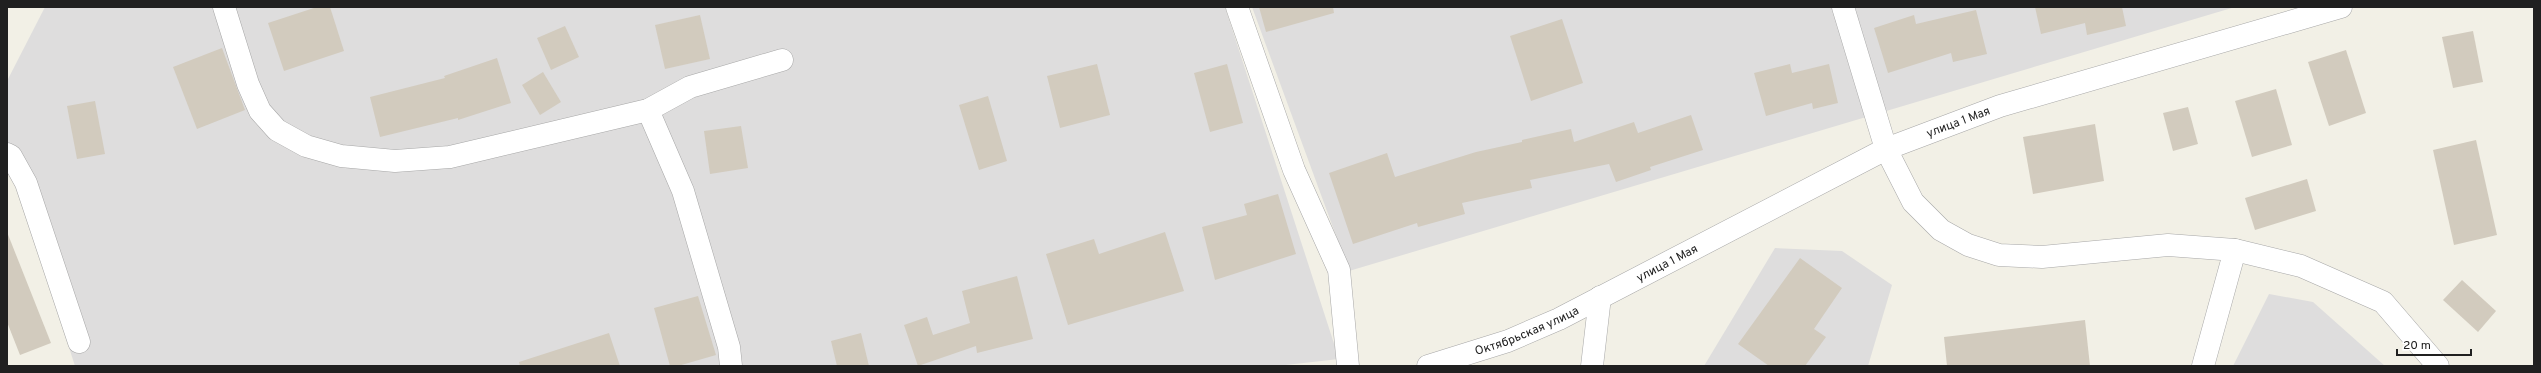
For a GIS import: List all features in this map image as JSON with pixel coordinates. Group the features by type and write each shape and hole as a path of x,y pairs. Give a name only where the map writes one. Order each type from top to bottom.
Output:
{"street":[{"path":"224,7 248,84 260,111 277,130 306,146 342,156 395,161 450,157 648,110 690,87 782,60"},
{"path":"1237,7 1294,170 1339,270 1348,366"},
{"path":"1843,7 1886,149 1913,202 1941,230 1968,245 1999,255 2042,257 2168,245 2235,250 2301,266 2383,302 2438,366"},
{"name":"улица 1 Мая","path":"1600,297 1886,149 2000,106 2341,7"},
{"path":"648,110 683,191 729,347 731,366"},
{"path":"7,154 11,156 26,183 79,342"},
{"path":"2204,366 2235,250"},
{"path":"1592,366 1600,297"},
{"name":"Октябрьская улица","path":"1428,366 1508,341 1600,297"}],"shaded area":[{"path":"45,7 1225,7 1339,359 1277,366 75,366 7,155 7,81"},
{"path":"1252,7 2235,7 1349,271"},
{"path":"1775,248 1842,251 1892,285 1868,366 1704,366"},
{"path":"2269,294 2313,302 2385,366 2233,366"}],"building":[{"path":"317,7 330,7 344,51 284,71 268,23"},
{"path":"1259,7 1333,7 1334,13 1266,32"},
{"path":"2035,7 2122,7 2126,26 2087,35 2085,23 2041,34"},
{"path":"1976,10 1987,54 1953,62 1951,53 1888,73 1874,28 1914,15 1916,24"},
{"path":"700,15 710,59 665,69 655,25"},
{"path":"1562,19 1583,83 1531,101 1510,36"},
{"path":"565,26 579,57 551,70 537,38"},
{"path":"2473,31 2483,82 2453,88 2442,37"},
{"path":"222,48 245,110 197,129 173,67"},
{"path":"2346,50 2366,113 2329,126 2308,62"},
{"path":"497,58 511,103 458,120 458,118 380,137 370,97 445,78 444,76"},
{"path":"1097,64 1110,115 1060,128 1047,76"},
{"path":"1227,64 1243,123 1210,132 1194,73"},
{"path":"1790,64 1792,73 1829,64 1838,103 1813,109 1812,103 1766,116 1754,73"},
{"path":"543,72 561,102 540,115 522,85"},
{"path":"2276,89 2292,145 2252,157 2235,101"},
{"path":"988,96 1007,161 979,170 959,105"},
{"path":"95,101 105,154 77,159 67,106"},
{"path":"2188,107 2198,144 2173,151 2163,113"},
{"path":"1691,115 1703,150 1650,167 1651,170 1616,182 1609,164 1530,180 1532,188 1462,203 1465,214 1418,227 1417,223 1353,244 1329,173 1387,153 1395,177 1476,152 1571,129 1574,142 1634,122 1638,133"},
{"path":"2095,124 2104,181 2033,194 2023,137"},
{"path":"741,126 748,168 710,174 704,131"},
{"path":"2476,140 2497,235 2454,245 2433,150"},
{"path":"2307,179 2316,211 2255,230 2245,198"},
{"path":"1278,194 1296,254 1215,280 1202,227 1247,215 1244,204"},
{"path":"7,232 51,343 20,355 7,322"},
{"path":"1165,232 1184,291 1068,325 1046,254 1094,239 1099,254"},
{"path":"1800,258 1842,288 1814,329 1826,337 1805,366 1769,366 1738,344"},
{"path":"1017,276 1033,339 977,353 976,346 918,366 904,325 927,317 933,335 970,323 962,291"},
{"path":"2462,280 2496,311 2478,332 2443,300"},
{"path":"698,296 716,355 678,366 670,366 654,308"},
{"path":"2085,320 2090,366 1947,366 1944,337"},
{"path":"609,333 620,366 520,366 519,362"},
{"path":"861,333 869,366 837,366 831,341"}]}
